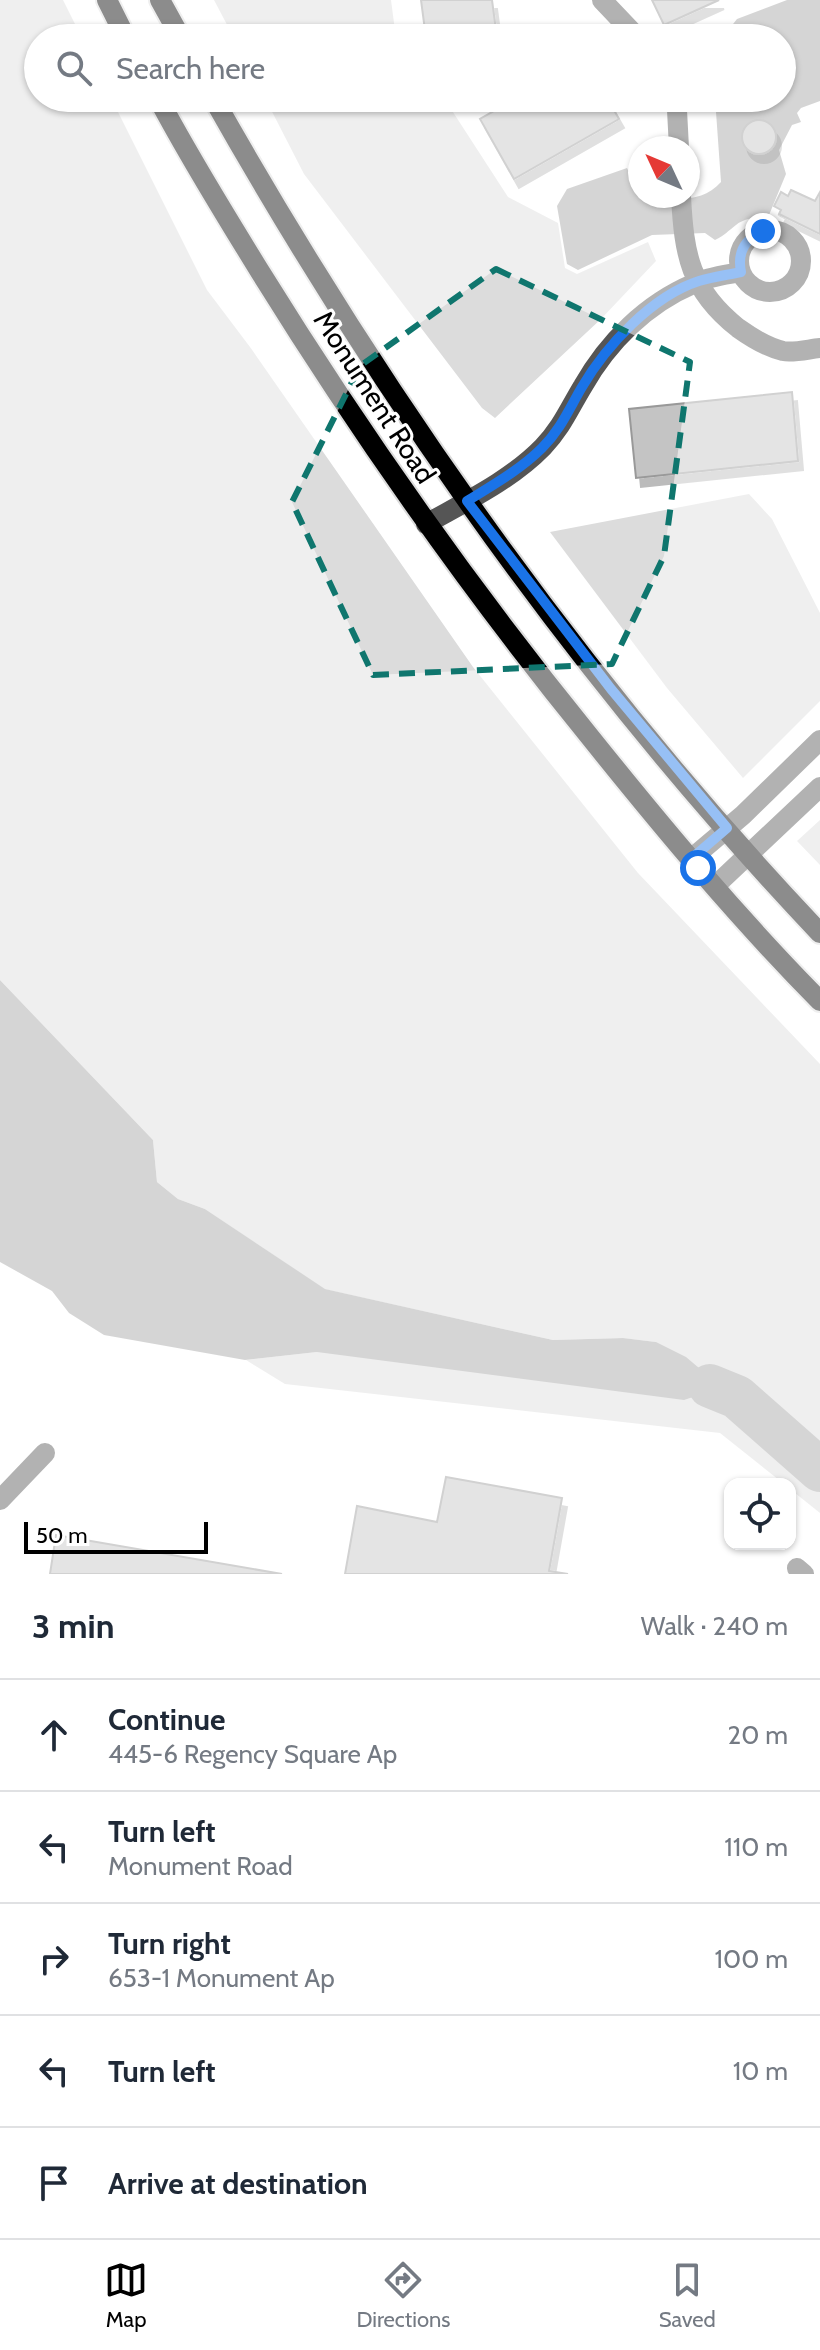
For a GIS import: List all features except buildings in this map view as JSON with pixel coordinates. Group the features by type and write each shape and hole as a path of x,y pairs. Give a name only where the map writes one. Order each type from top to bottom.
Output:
{"main road":[{"path":"107,0 119,24"},
{"path":"160,0 173,24"},
{"name":"Monument Road","path":"166,112 325,376 426,524 520,651 691,859 820,1001"},
{"name":"Monument Road","path":"221,112 316,271 467,501 611,689 820,933"}],"street":[{"path":"602,0 625,24"},
{"path":"677,112 678,136"},
{"path":"682,208 684,240 696,282 719,313 753,340 785,352 820,348"},
{"path":"426,524 510,474 542,448 569,416 582,387 609,346 645,314 696,282 741,272"},
{"path":"691,859 817,749"},
{"path":"715,886 820,787"},
{"path":"0,1500 45,1453"},
{"path":"797,1574 797,1568 804,1574"}],"highlighted area":[{"path":"496,269 690,362 664,556 612,664 373,675 292,502 360,366"}],"shaded area":[{"path":"0,0 63,0 75,24 24,24 24,112 118,112 207,290 473,667 638,873 820,1064 820,1513 796,1494 796,1478 776,1478 720,1433 285,1384 246,1360 317,1352 656,1342 622,1338 553,1340 324,1289 205,1209 178,1199 157,1182 153,1140 0,980"},
{"path":"214,0 391,0 394,24 227,24"},
{"path":"787,0 820,0 820,101 801,108 797,113 801,122 792,125 779,150 786,174 769,215 743,221 715,240 705,233 652,235 578,270 567,264 557,206 567,189 627,168 628,208 700,208 700,196 721,182 716,112 796,112 796,24 733,24 737,19"},
{"path":"272,112 453,112 508,197 558,223 565,268 577,274 648,242 656,261 601,319 495,418 482,408 304,174"},
{"path":"749,494 772,519 820,613 820,701 743,778 667,688 550,532"},
{"path":"820,820 820,865 797,841"},
{"path":"0,980 153,1140 157,1182 178,1199 205,1209 325,1289 553,1340 623,1338 656,1342 686,1357 712,1379 708,1392 684,1400 317,1352 245,1360 104,1335 69,1313 52,1291 0,1262"}],"waterway":[{"path":"710,1386 737,1397 820,1470"}],"route":[{"path":"698,868 691,859 727,828 611,689 467,501 510,474 542,448 569,416 582,387 609,346 673,294 696,282 741,272 741,251 753,235 763,231"}]}
